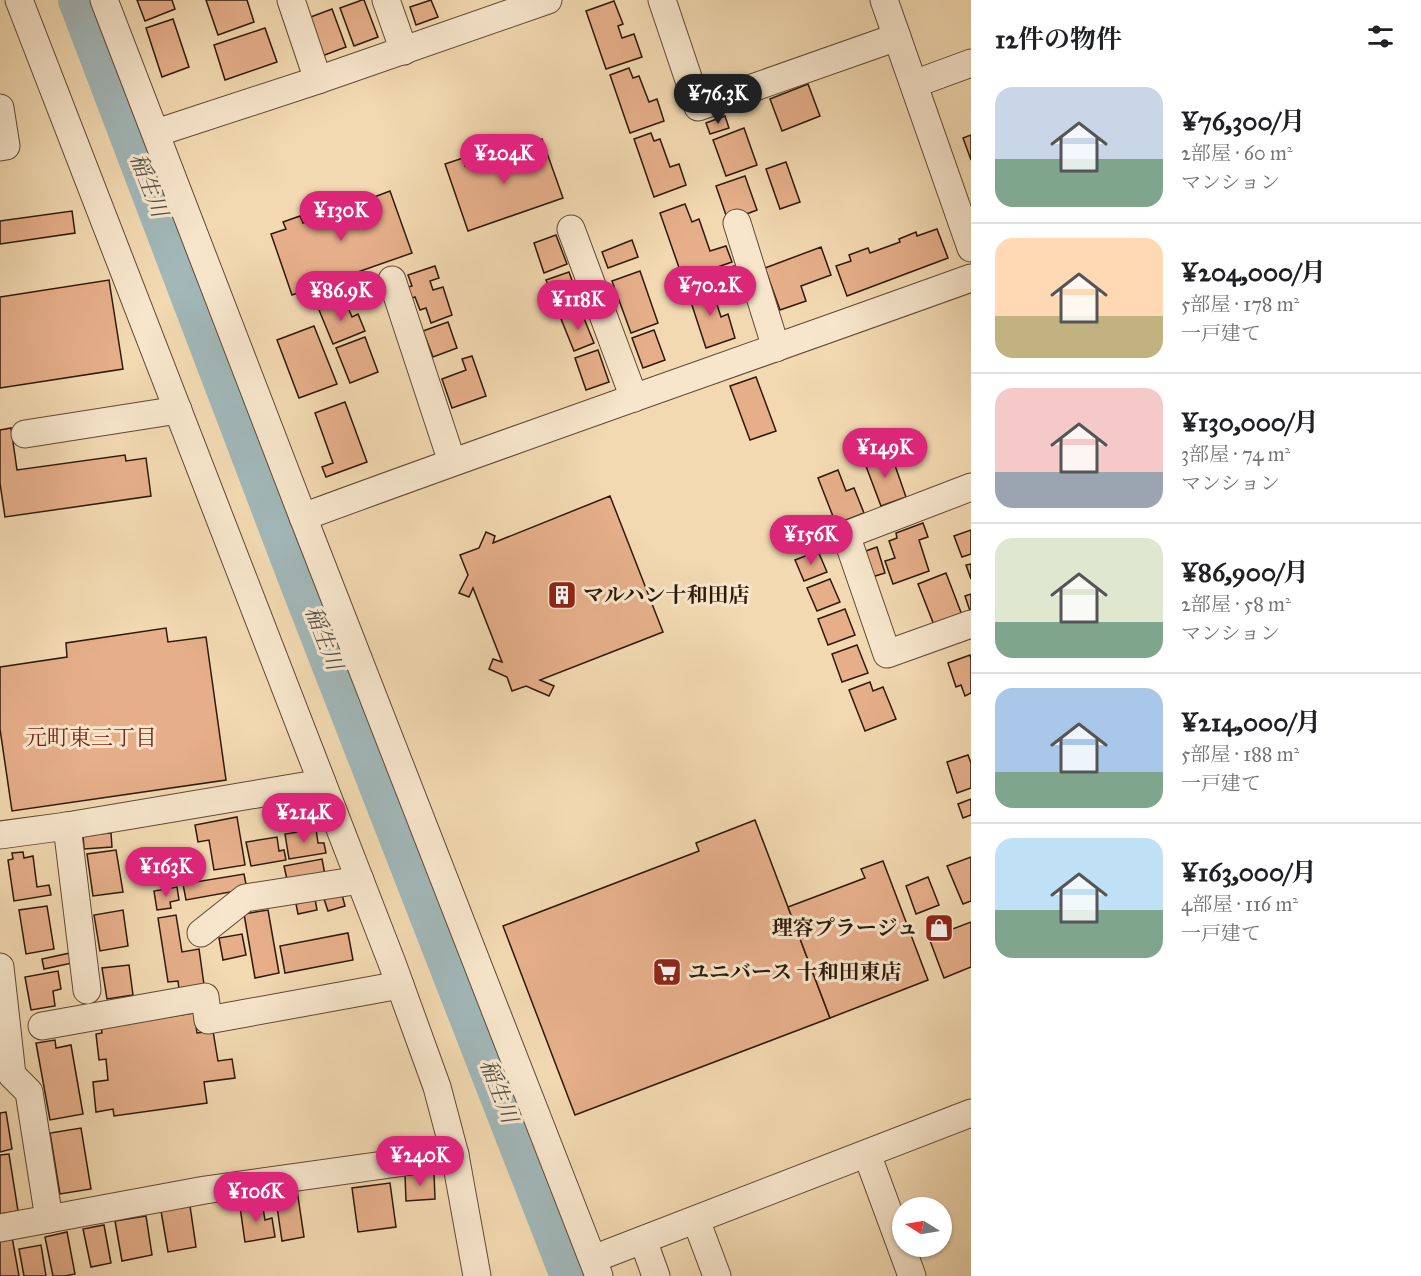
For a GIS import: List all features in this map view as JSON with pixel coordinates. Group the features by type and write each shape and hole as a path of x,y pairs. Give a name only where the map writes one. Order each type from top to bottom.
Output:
{"street":[{"path":"19,0 360,880 437,1087 455,1155 477,1276"},
{"path":"104,0 596,1268 642,1240 971,1113"},
{"path":"291,0 318,80"},
{"path":"386,0 404,51"},
{"path":"156,133 404,51 515,6 548,0"},
{"path":"662,0 698,107 897,37"},
{"path":"884,0 971,248"},
{"path":"914,84 971,63"},
{"path":"0,108 6,146 0,147"},
{"path":"737,224 776,348"},
{"path":"571,229 634,398"},
{"path":"303,517 971,278"},
{"path":"392,280 452,462"},
{"path":"25,434 178,410"},
{"path":"971,488 846,535 886,654 971,624"},
{"path":"0,835 322,783"},
{"path":"67,826 87,990"},
{"path":"201,933 245,898 360,880"},
{"path":"0,967 12,1075 29,1092 49,1219"},
{"path":"42,1026 205,997 208,1020 400,986"},
{"path":"867,1154 912,1276"},
{"path":"0,1228 205,1190 455,1155"},
{"path":"696,1220 717,1276"},
{"path":"642,1240 656,1276"}],"building":[{"path":"137,0 172,0 175,9 145,21"},
{"path":"206,0 247,0 254,22 218,35"},
{"path":"364,0 378,37 354,46 340,8"},
{"path":"431,0 438,17 416,25 410,7"},
{"path":"614,1 623,24 618,26 622,38 634,34 642,57 606,69 586,11"},
{"path":"332,9 346,47 322,56 308,18"},
{"path":"173,19 189,67 162,77 146,28"},
{"path":"265,28 277,62 225,80 214,45"},
{"path":"629,68 633,78 639,76 649,102 657,99 664,121 630,133 610,75"},
{"path":"808,84 820,116 782,131 770,99"},
{"path":"725,116 729,128 710,134 706,123"},
{"path":"744,128 757,165 726,176 713,140"},
{"path":"651,133 654,141 660,139 670,167 679,164 686,185 654,197 634,139"},
{"path":"971,135 971,160 963,138"},
{"path":"542,139 563,198 468,231 445,164 463,158 465,166"},
{"path":"786,162 800,202 780,209 766,169"},
{"path":"745,176 757,210 728,221 716,186"},
{"path":"390,191 412,253 292,295 271,234 286,229 283,222 300,216 303,223 344,209 341,202 359,195 361,202"},
{"path":"685,204 692,222 699,219 710,251 726,246 732,262 683,279 660,213"},
{"path":"72,211 75,233 0,244 0,221"},
{"path":"937,229 948,258 847,296 836,266 851,261 849,255 868,248 870,253 900,242 899,239 916,232 917,236"},
{"path":"556,235 567,264 544,273 534,243"},
{"path":"632,240 638,257 608,268 602,252"},
{"path":"821,247 831,275 801,286 806,301 780,310 765,268"},
{"path":"435,266 439,278 430,281 433,290 443,287 452,315 431,323 426,308 420,310 415,297 412,298 408,287 412,286 408,275"},
{"path":"734,266 742,289 720,297 712,274"},
{"path":"640,271 658,323 631,333 612,281"},
{"path":"569,272 579,300 557,308 546,280"},
{"path":"109,280 123,369 0,388 0,297"},
{"path":"710,283 721,317 728,314 735,338 706,348 687,290"},
{"path":"345,300 352,317 358,314 365,331 333,344 319,310"},
{"path":"581,311 594,343 574,351 561,319"},
{"path":"448,322 457,348 433,357 423,331"},
{"path":"314,326 337,384 299,398 277,340"},
{"path":"654,330 665,360 643,368 632,338"},
{"path":"365,337 378,372 350,383 336,348"},
{"path":"598,350 609,382 586,390 575,358"},
{"path":"472,356 486,396 452,408 442,379 466,370 462,359"},
{"path":"756,377 776,431 750,440 730,386"},
{"path":"345,402 367,462 326,477 322,467 333,463 315,413"},
{"path":"11,428 17,470 125,455 126,461 146,458 151,496 5,517 0,483 0,430"},
{"path":"890,451 906,497 881,506 864,461"},
{"path":"838,470 846,491 854,488 864,513 836,524 818,478"},
{"name":"マルハン十和田店","path":"610,496 663,632 540,680 554,686 549,696 526,686 512,691 507,677 489,669 493,659 502,662 473,588 469,597 459,593 468,575 460,555 479,548 486,532 495,536 493,543"},
{"path":"923,523 928,537 919,540 929,571 893,584 885,561 895,558 889,541 897,538 896,533"},
{"path":"971,530 971,554 962,557 954,536"},
{"path":"877,547 885,573 872,577 863,552"},
{"path":"818,551 827,572 804,581 795,560"},
{"path":"971,564 971,579 966,565"},
{"path":"946,573 962,615 934,625 918,584"},
{"path":"830,579 840,602 817,611 807,588"},
{"path":"971,594 971,614 965,596"},
{"path":"845,609 855,635 828,645 818,619"},
{"path":"166,628 168,642 206,637 226,780 12,811 0,729 0,667 67,657 66,643"},
{"path":"857,645 868,673 842,682 832,654"},
{"path":"970,655 971,693 965,696 961,685 956,687 948,663"},
{"path":"870,682 873,691 883,687 896,719 865,731 849,690"},
{"path":"968,755 971,763 971,788 957,793 947,762"},
{"path":"971,799 971,815 963,818 958,804"},
{"path":"237,817 245,865 214,870 209,840 198,842 195,825"},
{"name":"ユニバース 十和田東店","path":"755,820 830,1018 575,1115 503,926 699,851 696,843"},
{"path":"316,829 318,843 324,843 326,853 289,859 285,834"},
{"path":"111,833 112,847 84,849 83,835"},
{"path":"277,837 279,851 284,850 286,860 251,866 246,842"},
{"path":"116,850 123,892 93,896 87,854"},
{"path":"23,852 24,858 33,856 37,887 49,885 51,895 14,901 8,860 13,859 12,853"},
{"path":"170,852 175,880 152,884 147,856"},
{"path":"971,857 971,901 963,904 947,866"},
{"path":"322,859 326,880 289,888 284,866"},
{"path":"883,861 928,980 830,1018 788,907 865,878 861,869"},
{"path":"244,874 247,889 186,900 183,884"},
{"path":"928,877 939,905 916,914 906,886"},
{"path":"177,887 179,900 170,902 171,908 157,910 154,891"},
{"path":"341,891 345,906 328,911 323,896"},
{"path":"315,899 317,910 298,914 296,904"},
{"path":"47,906 54,949 26,954 19,910"},
{"path":"123,910 128,946 100,951 94,915"},
{"path":"268,910 279,973 255,978 244,914"},
{"path":"176,915 182,952 199,949 204,985 179,989 178,981 168,982 158,918"},
{"path":"971,922 971,967 944,978 929,938"},
{"path":"348,933 353,960 285,973 280,946"},
{"path":"242,934 246,955 223,960 219,938"},
{"path":"70,953 72,963 44,969 42,959"},
{"path":"129,965 133,995 107,999 102,968"},
{"path":"58,971 61,989 53,991 55,1006 31,1010 25,977"},
{"path":"194,1013 197,1033 213,1031 218,1061 232,1059 235,1078 204,1082 207,1103 114,1116 113,1109 96,1112 93,1082 108,1080 106,1059 99,1060 96,1034 102,1033 101,1027"},
{"path":"55,1040 56,1048 71,1045 83,1114 50,1120 36,1043"},
{"path":"6,1112 12,1149 0,1152 0,1113"},
{"path":"81,1128 91,1189 60,1194 50,1133"},
{"path":"9,1154 18,1211 0,1214 0,1155"},
{"path":"434,1173 435,1199 406,1201 405,1175"},
{"path":"390,1183 396,1227 358,1232 352,1188"},
{"path":"297,1190 304,1237 282,1241 275,1193"},
{"path":"262,1203 265,1220 272,1218 275,1237 245,1242 240,1207"},
{"path":"190,1206 196,1247 168,1252 161,1211"},
{"path":"146,1216 152,1255 122,1261 115,1221"},
{"path":"104,1225 111,1263 91,1267 83,1229"},
{"path":"67,1232 75,1274 53,1276 45,1237"},
{"path":"12,1237 19,1276 0,1276 0,1240"},
{"path":"41,1245 46,1276 24,1276 19,1249"}],"waterway":[{"name":"稲生川","path":"78,0 299,581 570,1276"}],"place":[{"name":"マルハン十和田店","path":"562,595"},
{"name":"理容プラージュ","path":"939,928"},
{"name":"ユニバース 十和田東店","path":"667,972"}],"district":[{"name":"元町東三丁目","path":"91,737"}]}
